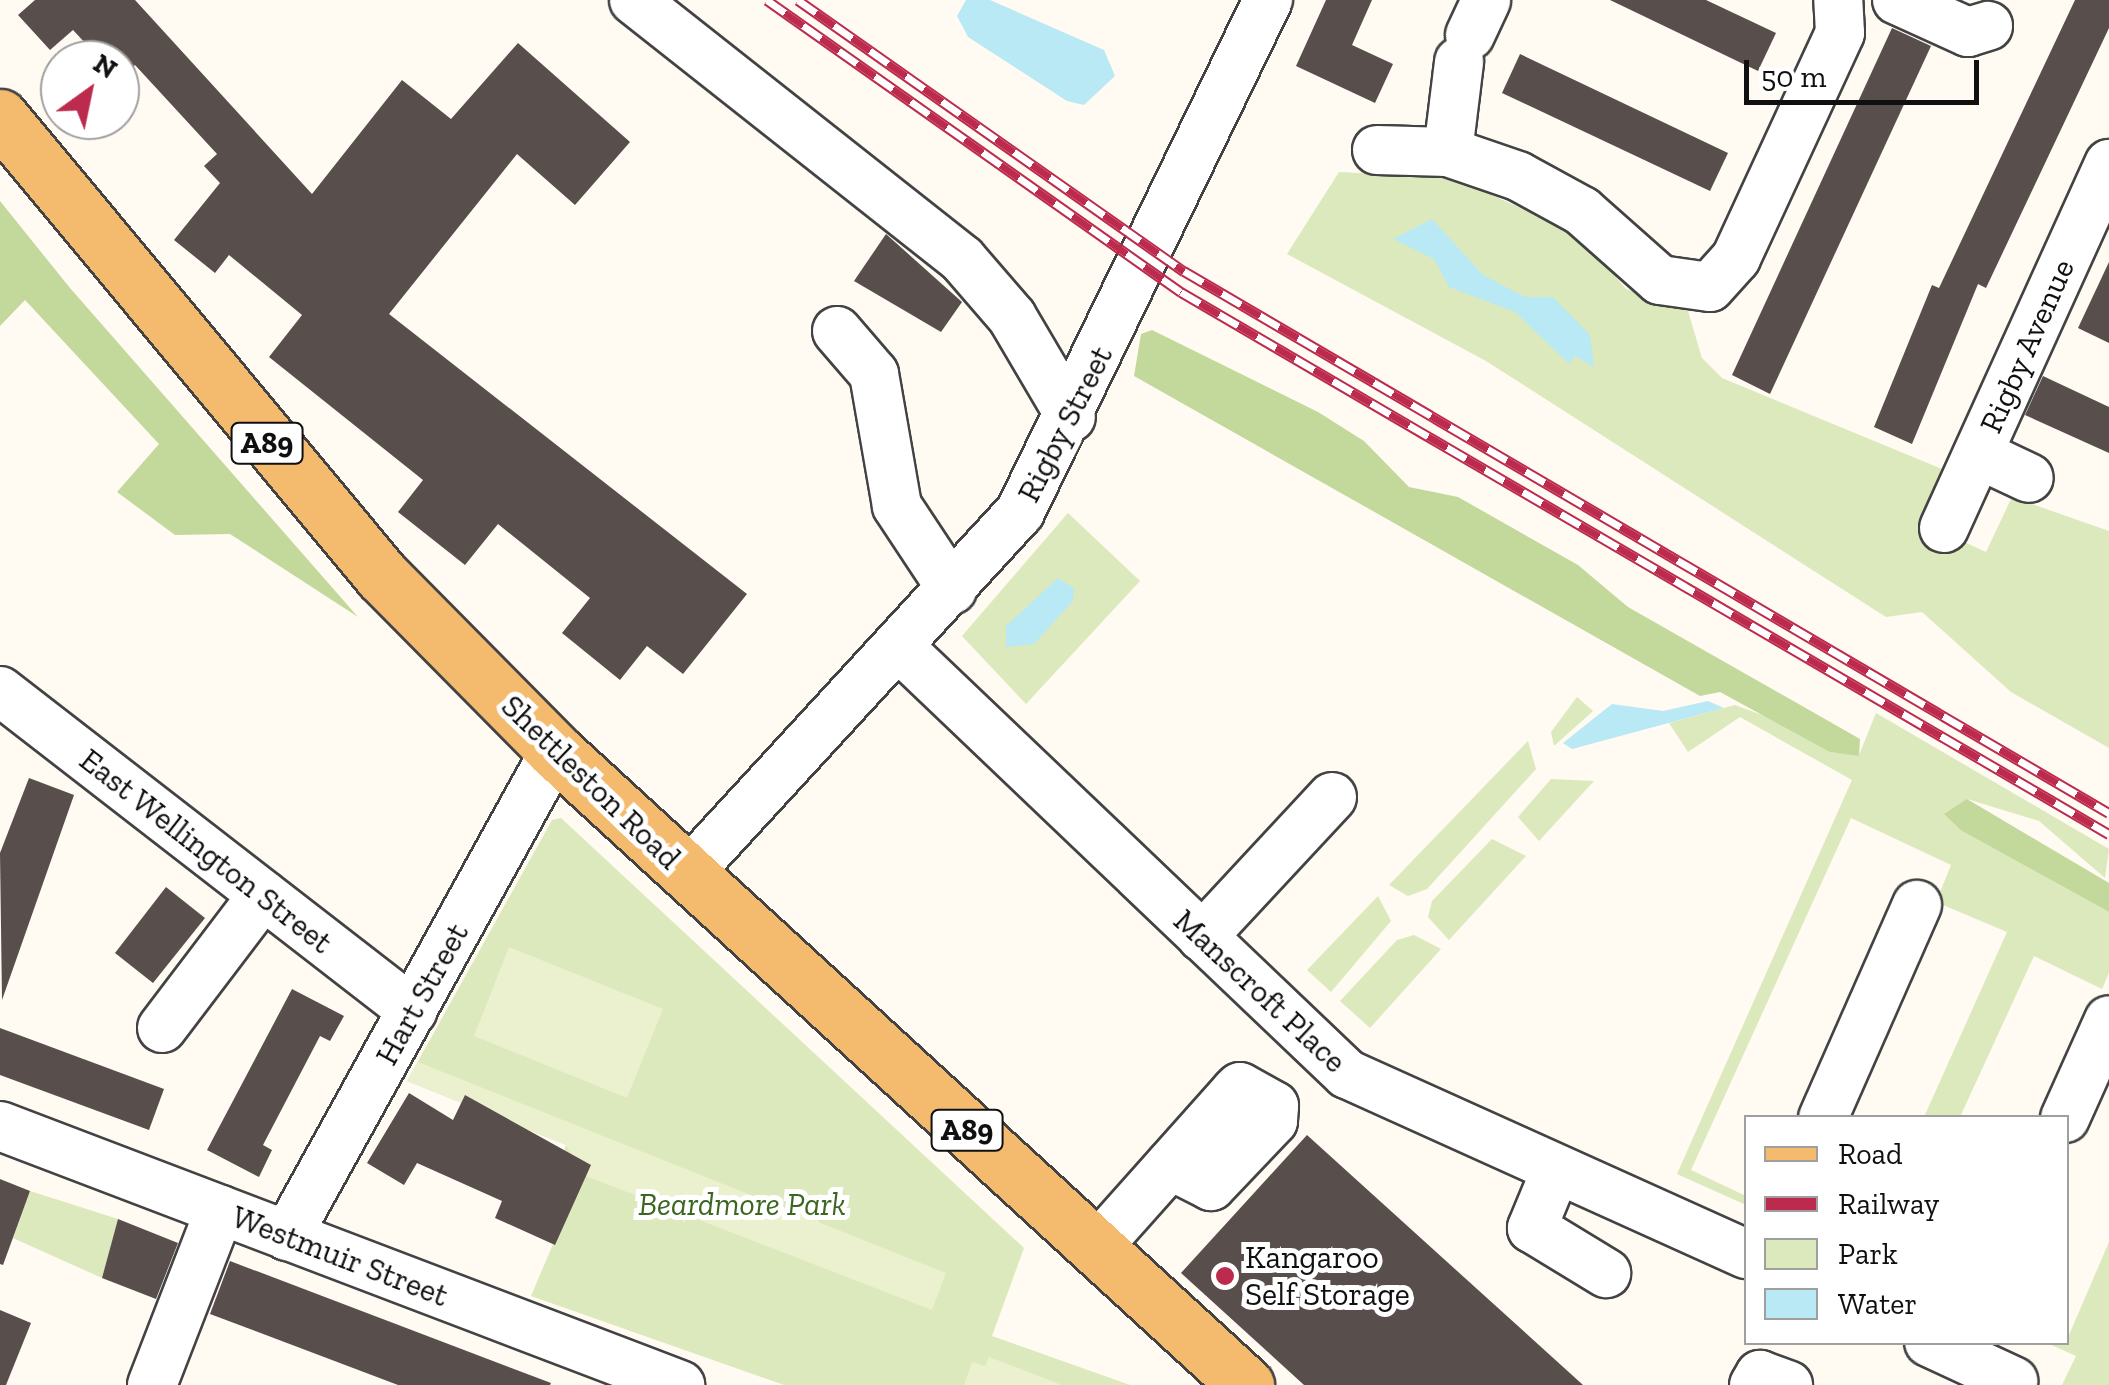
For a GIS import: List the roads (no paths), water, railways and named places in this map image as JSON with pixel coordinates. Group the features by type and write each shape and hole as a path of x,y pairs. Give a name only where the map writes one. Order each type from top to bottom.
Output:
{"main road":[{"name":"Shettleston Road","path":"0,117 330,516 555,751 1246,1385"}],"street":[{"path":"634,0 962,259 1012,317 1071,417"},
{"name":"Rigby Street","path":"688,874 1020,512 1071,417 1268,0"},
{"path":"1378,150 1448,152 1556,194 1660,280 1710,287 1736,258 1840,33 1838,0"},
{"path":"1897,0 1968,32 1988,26"},
{"path":"1448,152 1472,32"},
{"name":"Rigby Avenue","path":"1944,528 2109,164"},
{"path":"837,331 874,374 897,506 952,589"},
{"path":"1978,454 2028,478"},
{"name":"Manscroft Place","path":"898,647 1347,1074 1744,1253"},
{"name":"East Wellington Street","path":"7,711 262,895 413,1011"},
{"name":"Hart Street","path":"287,1236 555,751"},
{"path":"1202,938 1332,796"},
{"path":"162,1028 262,895"},
{"path":"1824,1115 1916,906"},
{"path":"2066,1115 2109,1020"},
{"path":"1096,1248 1235,1092 1240,1087 1274,1106 1273,1122 1211,1186 1170,1165"},
{"name":"Westmuir Street","path":"0,1126 287,1236 632,1376 680,1385"},
{"path":"1556,1170 1532,1228 1606,1273"},
{"path":"152,1385 220,1210"},
{"path":"1948,1356 2012,1381"},
{"path":"1752,1359 1764,1375 1788,1385"}],"water":[{"path":"966,0 990,0 1104,50 1115,76 1084,105 1067,101 968,37 957,16"},
{"path":"1432,219 1483,275 1525,297 1553,297 1590,335 1594,367 1575,356 1569,364 1515,312 1449,287 1434,259 1393,239"},
{"path":"1058,578 1074,588 1073,601 1034,644 1006,647 1006,626"},
{"path":"1708,701 1724,708 1572,749 1563,743 1612,704 1663,711"}],"railway":[{"path":"767,0 1181,292 2109,834"},
{"path":"798,0 1184,271 2109,813"}],"place":[{"name":"Kangaroo Self Storage","path":"1225,1276"}],"park label":[{"name":"Beardmore Park","path":"742,1204"}]}
